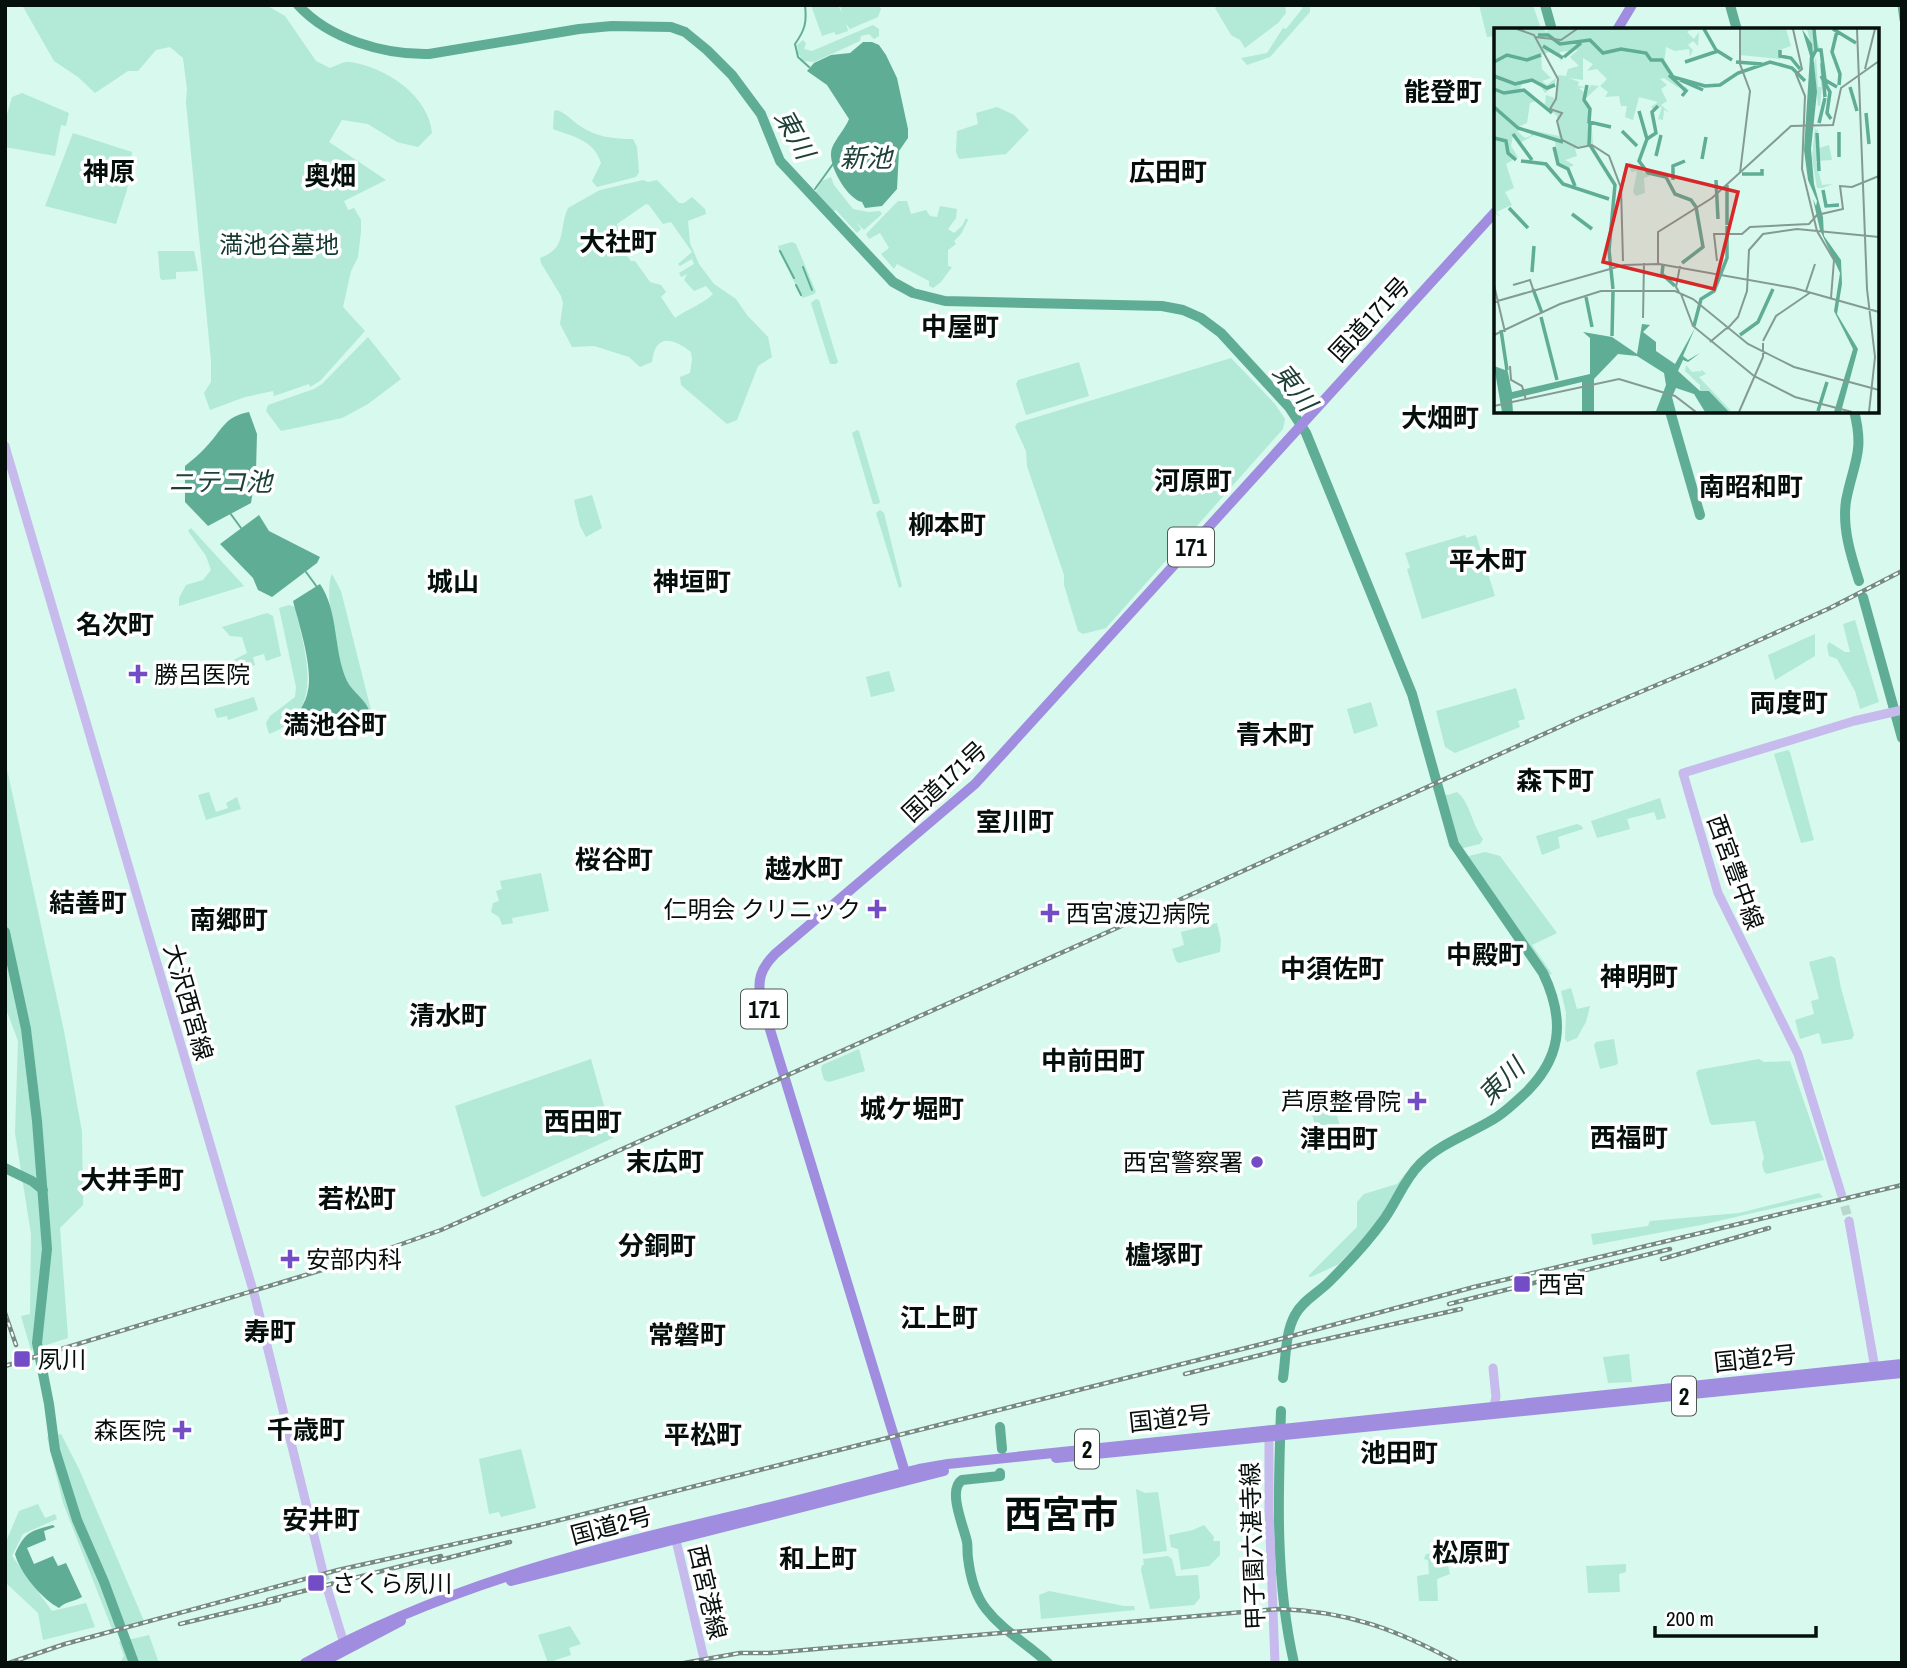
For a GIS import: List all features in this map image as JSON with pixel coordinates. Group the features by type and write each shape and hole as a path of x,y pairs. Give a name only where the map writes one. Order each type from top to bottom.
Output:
{"highway":[{"path":"1618,28 1632,5"},
{"name":"国道171号","path":"906,1476 761,1000 761,971 775,954 975,784 1494,213"},
{"name":"国道2号","path":"1876,1372 1902,1364"},
{"name":"国道2号","path":"305,1663 344,1646 398,1616 537,1565 675,1534 948,1464 1876,1372 1902,1373"},
{"name":"国道2号","path":"321,1663 344,1646"}],"main road":[{"name":"大沢西宮線","path":"5,446 255,1297 323,1572"},
{"name":"西宮豊中線","path":"1841,1194 1798,1054 1718,893 1683,772 1901,710"},
{"path":"1849,1221 1876,1372"},
{"path":"1490,1368 1493,1411"},
{"name":"甲子園六湛寺線","path":"1275,1663 1269,1509 1277,1432"},
{"name":"西宮港線","path":"675,1534 705,1663"},
{"path":"328,1591 344,1646"}],"green space":[{"name":"満池谷墓地","path":"22,5 266,5 285,16 316,61 330,68 348,62 378,70 403,86 423,107 432,133 418,147 397,142 368,124 342,120 329,142 386,180 344,201 348,210 354,208 361,220 361,232 358,257 351,271 343,307 365,331 320,381 310,387 309,384 274,396 273,391 245,397 210,410 204,393 211,382 211,361 183,58 170,47 156,50 138,71 128,71 95,93 78,77 54,61"},
{"path":"811,5 838,5 842,13 840,5 879,5 881,9 878,17 850,29 846,24 848,31 822,36"},
{"path":"1218,5 1285,5 1286,13 1278,23 1245,48 1240,40 1231,35 1215,8"},
{"path":"1302,5 1310,5 1310,12 1270,57 1247,65 1241,58 1267,53 1283,28 1286,29 1302,9"},
{"path":"1479,5 1533,5 1540,26 1494,28 1494,36 1487,37"},
{"path":"873,25 879,29 879,36 874,39 869,34 861,36 860,41 814,62 803,61 798,53 797,45 803,40 806,43 804,49 812,51"},
{"path":"22,93 69,113 66,126 61,125 55,156 5,147 5,121 12,97"},
{"path":"997,107 1014,115 1029,130 1006,154 959,159 956,152 957,131 978,124 976,113"},
{"path":"557,110 592,133 633,139 637,147 639,172 636,177 597,187 592,181 601,163 598,155 582,140 553,129 554,111"},
{"path":"73,133 132,152 127,190 116,224 45,206"},
{"path":"831,177 853,209 880,211 882,214 864,230 856,222 861,229 857,233 836,210 833,212 815,193 822,181"},
{"path":"643,180 657,180 679,203 692,197 705,209 706,214 688,221 690,243 699,264 714,284 736,299 768,337 772,357 758,366 737,420 727,424 681,385 680,377 690,373 692,359 691,352 677,343 661,343 652,362 640,367 629,357 594,346 572,347 560,324 563,303 561,296 540,258 549,254 559,244 568,208 600,190","holes":["646,204 663,224 671,222 692,252 678,264 680,266 692,259 694,264 679,273 681,277 687,274 684,280 694,291 706,286 713,294 675,318 661,297 666,292 661,285 650,282 635,261 631,261 624,252 625,238 617,227 617,224"]},
{"path":"898,201 907,201 911,214 926,210 930,216 937,217 940,206 957,209 956,218 948,229 954,233 966,218 968,220 954,241 956,244 948,250 948,266 952,267 933,288 929,286 929,281 897,264 894,269 881,254 889,248 880,233 869,239 866,234"},
{"path":"792,242 796,244 816,292 803,298 778,246"},
{"path":"158,251 194,251 198,271 176,272 176,279 162,280"},
{"path":"819,300 838,362 836,364 830,364 811,303"},
{"path":"368,337 401,379 368,404 342,418 281,431 266,411 268,405 322,384"},
{"path":"1231,358 1275,404 1285,419 1283,429 1106,628 1083,634 1078,631 1064,585 1064,575 1027,466 1026,451 1015,427 1017,423"},
{"path":"1079,362 1089,396 1026,415 1016,384 1018,380"},
{"path":"857,430 880,502 878,504 873,504 852,433"},
{"path":"592,495 602,528 586,537 580,526 574,500"},
{"path":"880,510 884,513 902,586 899,588 876,513"},
{"path":"191,528 244,586 179,606 179,598 186,585 203,580 211,570 206,556 188,531"},
{"path":"1465,535 1466,538 1476,535 1495,596 1422,619 1405,553"},
{"path":"332,574 341,591 373,718 347,681 340,659 330,611"},
{"path":"289,605 295,607 308,680 299,712 287,724 269,734 266,723 270,716 295,697 296,687 279,608"},
{"path":"267,613 273,616 281,656 266,661 264,654 253,657 255,665 206,680 205,675 247,653 242,637 230,636 222,627"},
{"path":"1855,620 1879,702 1860,709 1855,691 1837,659 1829,656 1827,646 1829,642 1845,652 1850,652 1843,624"},
{"path":"1815,634 1815,656 1775,680 1768,655"},
{"path":"889,671 895,691 871,697 866,677"},
{"path":"1516,688 1525,719 1518,721 1520,727 1455,753 1445,747 1436,711"},
{"path":"254,697 258,710 228,720 227,716 217,718 214,709"},
{"path":"1371,702 1378,726 1354,734 1347,709"},
{"path":"1788,750 1814,840 1801,843 1774,754"},
{"path":"5,760 64,1031 82,1132 83,1205 60,1228 68,1338 31,1350 21,1316 30,1314 31,1234 15,1133 18,1041 5,1006"},
{"path":"209,792 216,812 228,808 226,803 237,797 241,809 206,820 198,795"},
{"path":"1457,792 1465,802 1483,839 1480,844 1459,849 1442,794"},
{"path":"1660,798 1666,818 1657,820 1654,812 1627,819 1630,829 1597,838 1591,821"},
{"path":"1577,824 1583,829 1558,837 1560,848 1542,855 1536,836"},
{"path":"1485,852 1500,856 1557,933 1532,945 1552,974 1547,975 1465,857"},
{"path":"541,873 549,911 512,918 513,923 502,925 499,917 491,912 493,903 499,901 496,891 502,889 500,881"},
{"path":"1217,923 1221,940 1220,952 1179,963 1176,961 1172,949 1184,945 1181,932"},
{"path":"1831,956 1835,958 1854,1035 1852,1039 1822,1044 1819,1033 1800,1039 1795,1020 1814,1014 1811,1001 1819,999 1809,962"},
{"path":"1571,988 1577,1009 1590,1006 1586,1022 1577,1038 1567,1042 1566,1013 1561,991"},
{"path":"1614,1039 1618,1063 1600,1069 1594,1045 1596,1042"},
{"path":"859,1049 865,1071 829,1082 824,1080 822,1065"},
{"path":"591,1059 613,1138 484,1197 481,1196 455,1106"},
{"path":"1759,1059 1764,1062 1790,1061 1824,1160 1767,1174 1764,1172 1764,1158 1755,1121 1710,1123 1696,1073 1698,1070"},
{"path":"1331,1104 1334,1106 1345,1142 1308,1153 1303,1133 1316,1129 1311,1110"},
{"path":"1407,1172 1380,1220 1339,1264 1308,1276 1357,1227 1357,1202 1364,1194 1397,1184"},
{"path":"1819,1193 1823,1197 1701,1225 1593,1245 1591,1234 1648,1226 1650,1221 1739,1213"},
{"path":"1629,1354 1632,1382 1608,1383 1603,1357"},
{"path":"61,1434 79,1469 144,1621 112,1629 63,1503 47,1437"},
{"path":"521,1449 536,1508 501,1517 499,1512 489,1514 479,1459"},
{"path":"1136,1489 1145,1493 1158,1492 1167,1551 1143,1554"},
{"path":"38,1504 45,1518 55,1514 57,1519 23,1534 12,1556 52,1611 86,1603 95,1627 43,1640 38,1613 7,1584 5,1544 19,1511"},
{"path":"1204,1525 1214,1537 1213,1541 1220,1541 1220,1555 1209,1566 1181,1570 1178,1549 1171,1547 1169,1535"},
{"path":"1426,1554 1432,1554 1434,1562 1447,1561 1450,1574 1437,1579 1438,1601 1419,1601 1417,1576 1429,1574 1428,1560 1424,1559"},
{"path":"1168,1556 1172,1559 1176,1576 1198,1575 1200,1598 1194,1605 1150,1609 1141,1570 1143,1559"},
{"path":"1626,1564 1626,1572 1619,1574 1620,1592 1588,1593 1586,1566"},
{"path":"1049,1591 1134,1606 1135,1610 1041,1619 1039,1595"},
{"path":"570,1626 581,1644 569,1648 571,1655 555,1660 555,1663 548,1663 538,1635"},
{"path":"149,1635 159,1663 120,1663 124,1656 119,1642"}],"water":[{"name":"新池","path":"863,42 879,45 886,55 897,78 908,129 908,138 899,151 897,189 882,206 865,208 862,202 844,188 832,162 832,148 849,119 827,85 807,71 814,63 831,55 850,53"},
{"name":"ニテコ池","path":"249,412 257,434 256,471 251,503 208,526 185,502 185,466 204,450 228,421"},
{"name":"ニテコ池","path":"259,515 269,531 320,557 317,563 272,597 258,590 253,578 220,544"},
{"path":"320,584 330,607 347,681 370,713 289,725 301,709 309,681 305,646 293,601"},
{"path":"53,1525 55,1527 44,1531 46,1540 27,1548 34,1564 53,1556 58,1566 66,1563 82,1597 59,1608 32,1585 15,1554 29,1534"}],"waterway":[{"name":"東川","path":"298,5 311,17 341,36 376,48 412,54 429,54 612,26 671,27 685,32 732,75 761,114 780,161 893,282 913,293 945,301 1162,306 1183,310 1201,318 1221,333 1289,407 1306,433 1412,694 1454,844 1543,973 1555,1007 1557,1024 1552,1054 1535,1083 1500,1115 1445,1145 1420,1164 1370,1238 1350,1261 1298,1310 1289,1330 1283,1378"},
{"path":"805,5 804,26 795,44 798,57 809,67"},
{"path":"1545,5 1551,28"},
{"path":"1730,5 1736,28"},
{"path":"1900,5 1902,20"},
{"path":"815,189 833,164"},
{"path":"780,251 794,278"},
{"path":"803,267 812,290"},
{"path":"796,285 801,295"},
{"path":"1671,413 1700,515"},
{"path":"1854,413 1858,448 1846,501 1845,521 1850,552 1859,581"},
{"path":"230,513 241,528"},
{"path":"306,572 317,587"},
{"path":"1863,597 1902,738"},
{"name":"夙川","path":"5,932 26,1029 37,1121 47,1249 37,1343 55,1450 77,1520 104,1582 134,1663"},
{"path":"5,1168 32,1181 43,1190"},
{"name":"東川","path":"1281,1411 1281,1569 1294,1663"},
{"path":"1000,1427 1002,1449"},
{"path":"1000,1473 1000,1476 962,1480 956,1492 972,1578 979,1598 993,1617 1048,1663"}],"tunnel":[{"path":"1841,1193 1849,1221"},
{"path":"323,1572 328,1591"}],"railway":[{"path":"5,1366 365,1257 441,1230 1579,718 1711,662 1830,608 1902,571"},
{"path":"9,1663 65,1644 338,1570 540,1525 1262,1344 1474,1287 1902,1185"},
{"path":"1662,1259 1769,1228"},
{"path":"1449,1304 1670,1249"},
{"path":"1185,1374 1461,1309"},
{"path":"5,1313 16,1345"},
{"path":"432,1562 510,1542"},
{"path":"268,1600 441,1556"},
{"path":"180,1624 279,1600"},
{"path":"684,1663 740,1653 770,1653 1278,1609 1327,1614 1372,1624 1458,1663"}],"place":[{"name":"勝呂医院","path":"138,674"},
{"name":"仁明会 クリニック","path":"877,909"},
{"name":"西宮渡辺病院","path":"1050,913"},
{"name":"芦原整骨院","path":"1417,1101"},
{"name":"西宮警察署","path":"1257,1162"},
{"name":"安部内科","path":"290,1259"},
{"name":"西宮","path":"1522,1284"},
{"name":"夙川","path":"22,1359"},
{"name":"森医院","path":"182,1430"},
{"name":"さくら夙川","path":"316,1583"}],"district":[{"name":"能登町","path":"1443,91"},
{"name":"神原","path":"109,171"},
{"name":"広田町","path":"1168,171"},
{"name":"奥畑","path":"330,175"},
{"name":"大社町","path":"618,241"},
{"name":"中屋町","path":"960,326"},
{"name":"大畑町","path":"1440,417"},
{"name":"河原町","path":"1193,480"},
{"name":"南昭和町","path":"1751,486"},
{"name":"柳本町","path":"947,524"},
{"name":"平木町","path":"1488,560"},
{"name":"城山","path":"453,581"},
{"name":"神垣町","path":"692,581"},
{"name":"名次町","path":"115,624"},
{"name":"両度町","path":"1789,702"},
{"name":"満池谷町","path":"335,724"},
{"name":"青木町","path":"1275,734"},
{"name":"森下町","path":"1555,780"},
{"name":"室川町","path":"1015,821"},
{"name":"桜谷町","path":"614,859"},
{"name":"越水町","path":"804,868"},
{"name":"結善町","path":"88,902"},
{"name":"南郷町","path":"229,919"},
{"name":"中殿町","path":"1485,954"},
{"name":"中須佐町","path":"1332,968"},
{"name":"神明町","path":"1639,976"},
{"name":"清水町","path":"448,1015"},
{"name":"中前田町","path":"1093,1060"},
{"name":"城ケ堀町","path":"912,1108"},
{"name":"西田町","path":"583,1121"},
{"name":"西福町","path":"1629,1137"},
{"name":"津田町","path":"1339,1138"},
{"name":"末広町","path":"665,1161"},
{"name":"大井手町","path":"132,1179"},
{"name":"若松町","path":"357,1198"},
{"name":"分銅町","path":"657,1245"},
{"name":"櫨塚町","path":"1164,1254"},
{"name":"江上町","path":"939,1317"},
{"name":"寿町","path":"270,1331"},
{"name":"常磐町","path":"687,1334"},
{"name":"千歳町","path":"306,1429"},
{"name":"平松町","path":"703,1434"},
{"name":"池田町","path":"1399,1452"},
{"name":"西宮市","path":"1061,1514"},
{"name":"安井町","path":"321,1519"},
{"name":"松原町","path":"1471,1552"},
{"name":"和上町","path":"818,1558"}]}
